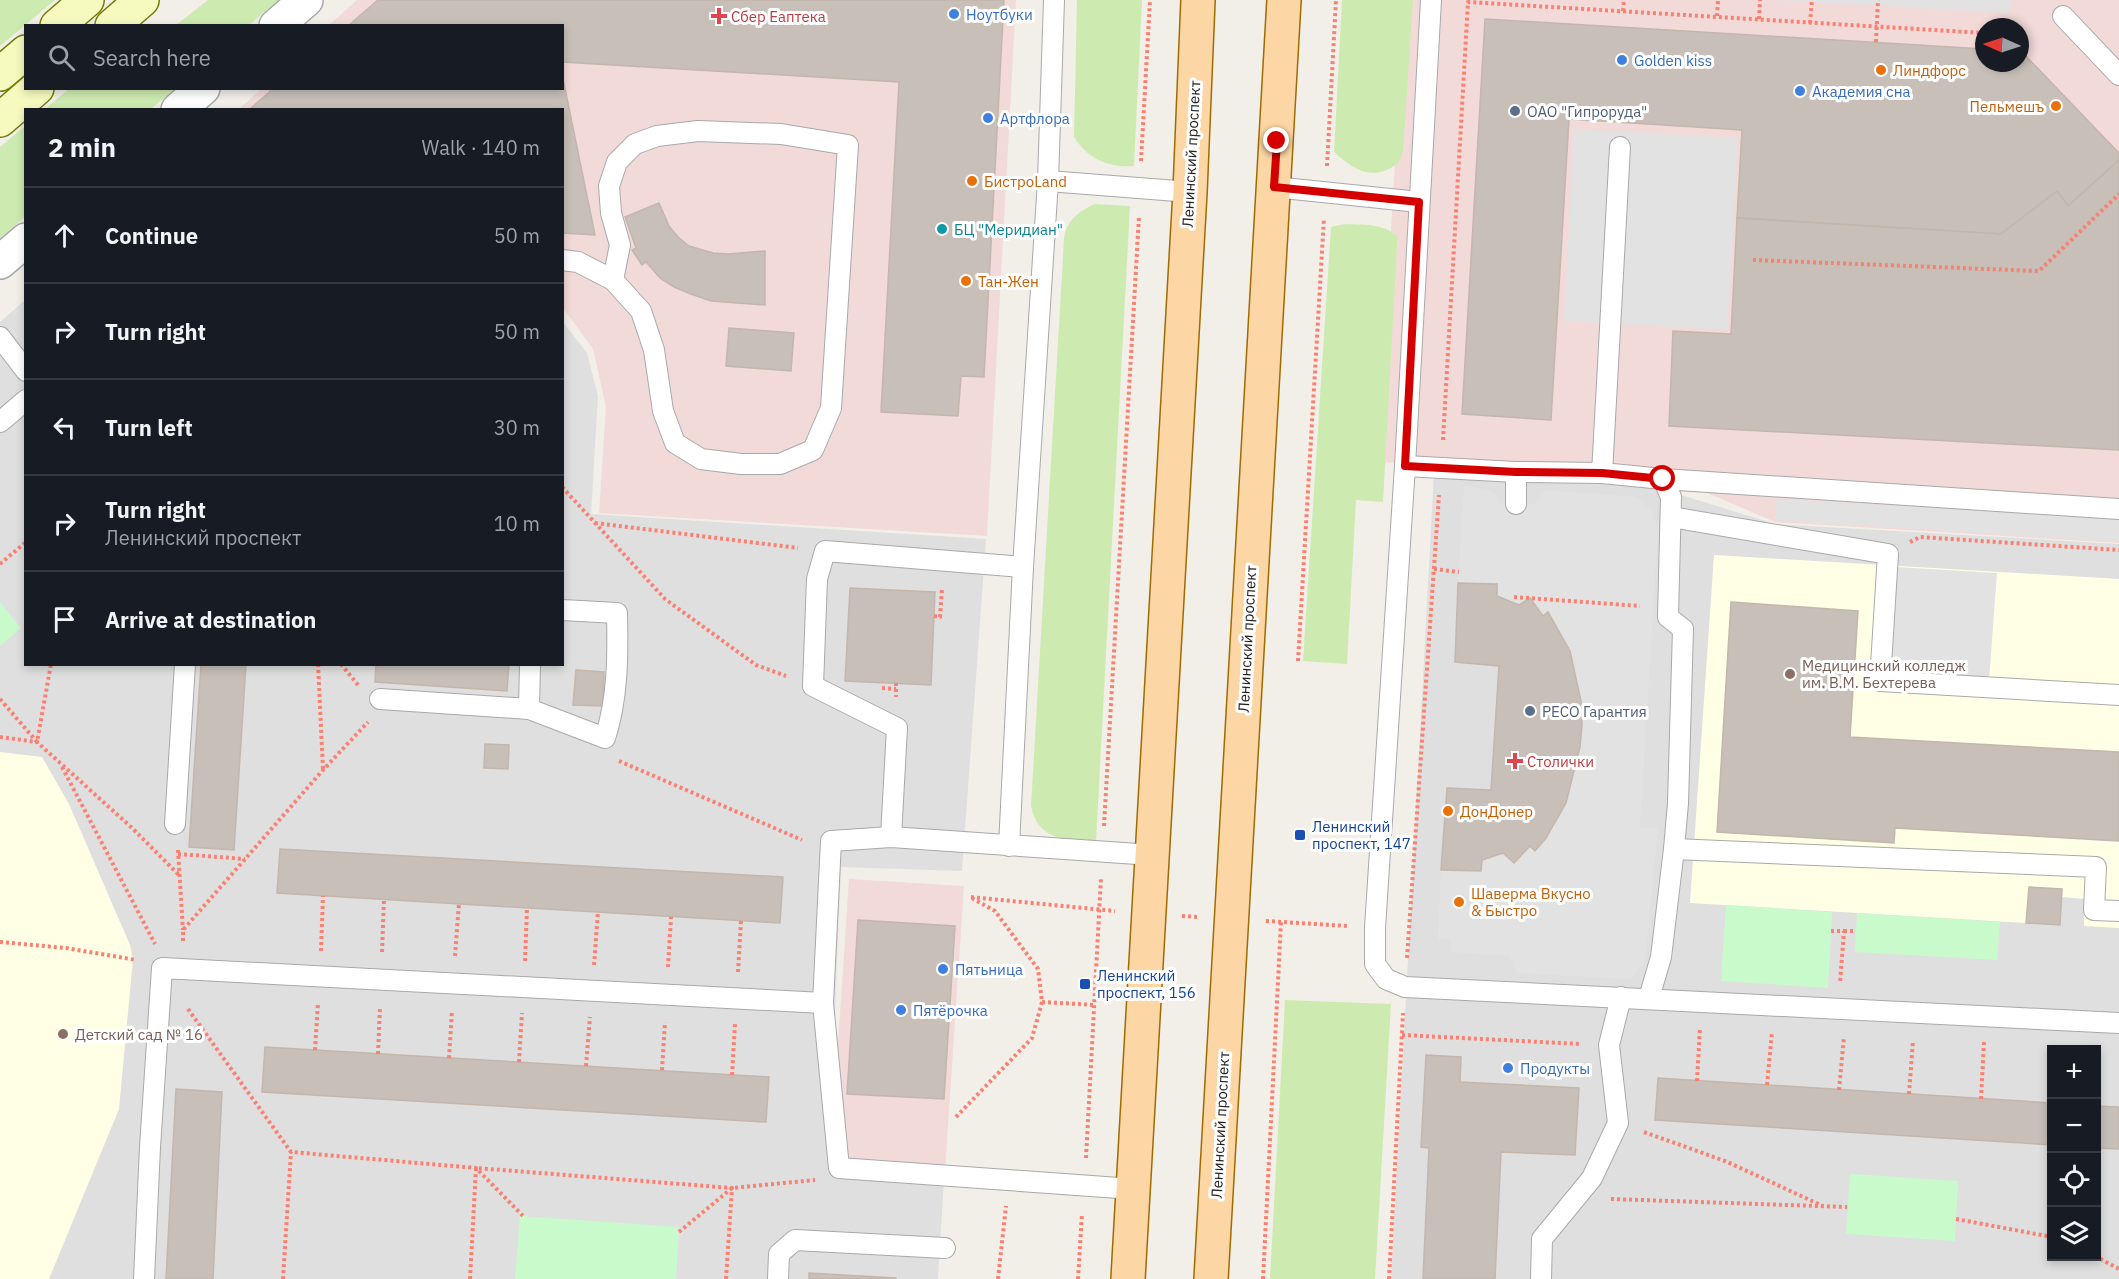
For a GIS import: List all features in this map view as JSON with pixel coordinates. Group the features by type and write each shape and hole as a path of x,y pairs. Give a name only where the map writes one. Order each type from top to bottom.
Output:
{"main road":[{"path":"59,24 87,0"},
{"path":"114,24 142,0"},
{"name":"Ленинский проспект","path":"1128,1279 1190,192 1198,0"},
{"name":"Ленинский проспект","path":"1211,1279 1284,0"},
{"path":"0,74 24,54"},
{"path":"0,120 35,90"}],"street":[{"path":"278,24 306,0"},
{"path":"180,108 201,90"},
{"path":"0,262 24,242"}],"lane":[{"path":"1009,846 1023,567 1048,181 1054,0"},
{"path":"1431,0 1405,466 1375,928 1375,964 1386,980 1405,987 2119,1023"},
{"path":"2063,16 2119,75"},
{"path":"564,260 578,262 613,280 641,311 654,350 663,411 675,443 701,459 741,464 780,464 813,450 831,408 848,145 781,134 698,131 657,136 635,144 617,162 609,186 612,213 620,245 613,280"},
{"path":"1602,473 1620,147"},
{"path":"1048,181 1190,192"},
{"path":"1274,187 1419,202"},
{"path":"0,337 24,367"},
{"path":"0,422 24,402"},
{"path":"1405,466 1516,472 1602,473 2119,509"},
{"path":"1516,472 1516,504"},
{"path":"1649,998 1661,957 1674,849 1678,803 1683,629 1668,617 1671,497 1663,479"},
{"path":"1671,517 1888,554 1880,681 2119,695"},
{"path":"891,837 897,728 813,686 817,579 825,552 1023,567"},
{"path":"380,699 529,709 605,738 612,717 617,613 564,609"},
{"path":"175,824 185,666"},
{"path":"529,709 530,666"},
{"path":"1133,1189 839,1168 823,1003 831,841 891,837 1152,855"},
{"path":"1674,849 2096,867 2094,910 2119,911"},
{"path":"144,1279 162,968 823,1003"},
{"path":"1541,1279 1542,1239 1592,1178 1618,1123 1609,1045 1621,997"},
{"path":"778,1279 779,1254 795,1240 945,1248"}],"path":[{"path":"1142,160 1150,0"},
{"path":"1298,661 1336,0"},
{"path":"1623,11 1624,0"},
{"path":"1717,16 1718,0"},
{"path":"1759,19 1760,0"},
{"path":"1810,23 1812,0"},
{"path":"1876,42 1878,0"},
{"path":"1389,1279 1402,1035 1441,468 1468,1 1975,32"},
{"path":"1753,260 2039,271 2119,194"},
{"path":"1103,832 1139,213"},
{"path":"564,489 665,598 756,665 813,686"},
{"path":"595,523 825,552"},
{"path":"1888,554 1920,537 2119,550"},
{"path":"0,564 24,544"},
{"path":"1434,569 1460,572"},
{"path":"934,616 940,616 942,589"},
{"path":"1514,597 1668,608"},
{"path":"37,742 51,666"},
{"path":"318,666 323,770"},
{"path":"0,699 62,767 131,827 179,875"},
{"path":"183,930 323,770 372,719"},
{"path":"0,737 37,742"},
{"path":"605,738 620,762 831,852"},
{"path":"62,767 158,949 162,968 176,992 291,1152 282,1279"},
{"path":"162,968 183,950 175,824"},
{"path":"178,854 245,859"},
{"path":"956,1117 1032,1038 1042,1002 1038,969 995,911 970,897 1092,909"},
{"path":"1093,1039 1100,909"},
{"path":"1184,917 1375,928"},
{"path":"1263,1279 1281,922"},
{"path":"1831,931 1856,932"},
{"path":"1839,1090 1844,931"},
{"path":"0,942 66,948 133,959 162,968"},
{"path":"1697,1081 1702,1001"},
{"path":"1042,1002 1095,1005"},
{"path":"1767,1085 1774,1004"},
{"path":"1910,1094 1916,1012"},
{"path":"1981,1099 1986,1015"},
{"path":"1402,1035 1609,1045"},
{"path":"1618,1123 1725,1161 1825,1206"},
{"path":"291,1152 732,1188 824,1179 839,1168"},
{"path":"476,1168 523,1216"},
{"path":"470,1279 476,1168"},
{"path":"998,1279 1008,1181"},
{"path":"679,1232 732,1188"},
{"path":"726,1279 732,1188"},
{"path":"1576,1197 1847,1207"},
{"path":"1956,1219 2047,1236"},
{"path":"2101,1260 2119,1269"}],"shaded area":[{"path":"357,0 1016,0 987,536 599,513 606,407 593,349 564,309 564,108 240,108 260,90 564,90 564,24 330,24"},
{"path":"1404,0 2119,0 2119,543 1775,522 1670,477 1378,462"},
{"path":"1773,0 2011,0 2010,13"},
{"path":"1574,129 1738,138 1727,330 1564,321"},
{"path":"24,301 24,666 564,666 564,323 587,353 598,396 591,514 986,539 962,871 841,867 828,1171 944,1179 938,1279 0,1279 0,322"},
{"path":"1434,472 1649,485 1775,524 2119,544 2119,1279 1391,1279"},
{"path":"1464,486 1487,489 1495,495 1499,503 1533,505 1546,490 1635,497 1652,510 1658,528 1640,827 1658,829 1645,962 1631,979 1516,973 1509,956 1451,952 1451,940 1438,939 1441,870 1481,871 1482,860 1530,846 1535,850 1580,747 1582,724 1581,701 1570,651 1548,612 1543,616 1530,598 1519,605 1497,596 1497,584 1458,583"},
{"path":"1776,499 2119,518 2119,542 1775,520"},
{"path":"1714,555 2119,579 2119,928 2084,926 2085,899 2061,897 2061,889 2029,887 2026,923 1690,903"},
{"path":"1896,567 1997,573 1989,681 1889,676"},
{"name":"Детский сад № 16","path":"0,752 42,757 69,804 130,945 133,959 119,1109 49,1279 0,1279"},
{"path":"849,879 964,886 945,1171 830,1164"}],"green space":[{"path":"0,0 55,0 24,24 0,46"},
{"path":"208,0 279,0 250,24 177,24"},
{"path":"1077,0 1142,0 1134,166 1107,164 1100,161 1086,151 1074,137"},
{"path":"1342,0 1413,0 1403,151 1396,164 1381,172 1359,170 1334,152"},
{"path":"68,90 174,90 152,108 46,108"},
{"path":"24,127 24,218 0,238 0,147"},
{"path":"1095,204 1130,206 1096,841 1092,842 1071,840 1046,832 1039,826 1031,806 1064,239 1067,227 1074,217"},
{"path":"1345,224 1379,227 1397,236 1383,502 1356,500 1347,664 1303,661 1331,227"},
{"path":"0,602 21,628 0,646"},
{"path":"1726,905 1832,912 1828,988 1721,981"},
{"path":"1857,913 2000,922 1997,960 1855,952"},
{"path":"1285,1000 1391,1004 1375,1279 1270,1279"},
{"path":"1850,1174 1958,1181 1955,1241 1846,1234"},
{"path":"520,1216 679,1227 676,1279 515,1279"}],"building":[{"name":"БЦ \"Меридиан\"","path":"378,0 1004,0 984,377 961,376 958,416 881,412 899,82 564,62 564,24 350,24"},
{"path":"1485,19 1975,48 1975,72 2029,72 2029,59 2119,153 2119,160 2068,206 2057,191 2001,234 1737,218 1742,130 1569,119 1551,420 1462,414"},
{"path":"564,84 595,235 564,233 564,108 251,108 272,90 564,90"},
{"path":"2119,160 2119,450 1669,426 1673,331 1731,334 1737,218 2001,234 2057,191 2068,206"},
{"path":"659,203 669,226 689,246 713,253 728,254 765,251 765,305 711,301 674,287 660,278 646,262 642,265 632,250 636,248 625,217"},
{"path":"729,328 794,333 791,371 726,366"},
{"path":"1458,583 1497,584 1497,596 1519,605 1530,598 1543,616 1548,612 1570,651 1581,701 1580,747 1566,803 1546,838 1535,851 1530,846 1514,863 1503,853 1482,860 1481,871 1441,870 1447,788 1491,790 1499,666 1455,662"},
{"path":"850,588 935,592 931,685 845,681"},
{"name":"Медицинский колледж им. В.М. Бехтерева","path":"1731,602 1858,611 1850,737 2119,752 2119,841 1895,828 1894,843 1717,832"},
{"path":"201,666 246,666 234,850 189,847"},
{"path":"376,666 509,666 507,691 375,682"},
{"path":"576,670 604,672 603,706 573,705"},
{"path":"485,744 509,745 508,769 484,768"},
{"path":"280,849 783,877 780,923 277,893"},
{"path":"2029,887 2062,889 2060,925 2026,923"},
{"name":"Пятёрочка","path":"858,920 955,926 944,1099 847,1094"},
{"path":"265,1047 769,1077 766,1122 262,1092"},
{"path":"1426,1055 1461,1057 1460,1082 1579,1088 1575,1155 1501,1152 1495,1279 1423,1279 1429,1148 1421,1147"},
{"path":"1658,1078 2047,1103 2047,1145 1655,1120"},
{"path":"176,1089 222,1092 213,1279 166,1279"},
{"path":"2101,1106 2119,1107 2119,1149 2101,1148"},
{"path":"809,1273 896,1278 896,1279 809,1279"}],"place":[{"name":"Ноутбуки","path":"954,14"},
{"name":"Сбер Еаптека","path":"719,16"},
{"name":"Golden kiss","path":"1622,60"},
{"name":"Линдфорс","path":"1881,70"},
{"name":"Академия сна","path":"1800,91"},
{"name":"Пельмешъ","path":"2056,106"},
{"name":"ОАО \"Гипроруда\"","path":"1515,111"},
{"name":"Артфлора","path":"988,118"},
{"name":"БистроLand","path":"972,181"},
{"name":"БЦ \"Меридиан\"","path":"942,229"},
{"name":"Тан-Жен","path":"966,281"},
{"name":"Медицинский колледж им. В.М. Бехтерева","path":"1790,674"},
{"name":"РЕСО Гарантия","path":"1530,711"},
{"name":"Столички","path":"1515,761"},
{"name":"ДонДонер","path":"1448,811"},
{"name":"Ленинский проспект, 147","path":"1300,835"},
{"name":"Шаверма Вкусно & Быстро","path":"1459,902"},
{"name":"Пятьница","path":"943,969"},
{"name":"Ленинский проспект, 156","path":"1085,984"},
{"name":"Пятёрочка","path":"901,1010"},
{"name":"Детский сад № 16","path":"63,1034"},
{"name":"Продукты","path":"1508,1068"}],"route":[{"path":"1277,141 1274,187 1419,202 1405,466 1516,472 1602,473 1663,479"}]}
